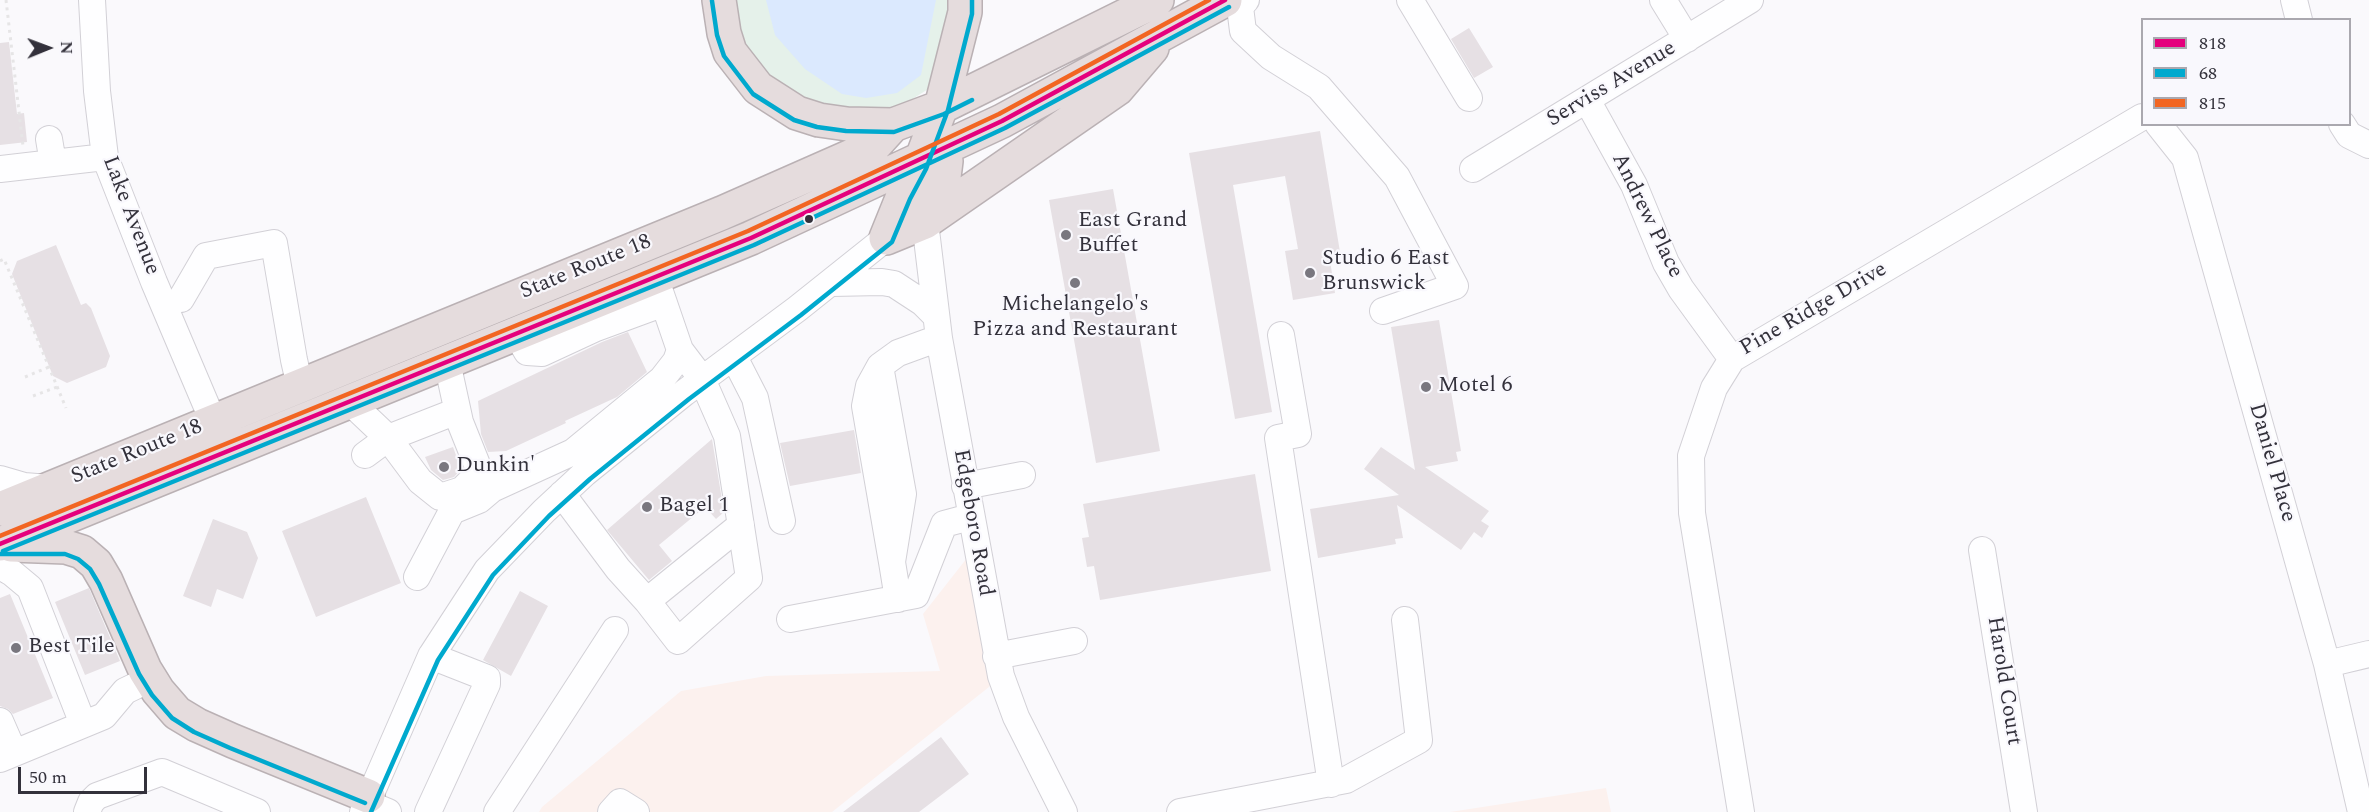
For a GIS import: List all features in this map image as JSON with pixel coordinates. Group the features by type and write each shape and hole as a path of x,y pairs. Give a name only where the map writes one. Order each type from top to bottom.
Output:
{"highway":[{"path":"719,0 724,33 730,52 758,88 797,112 819,120 923,136"},
{"path":"886,238 903,196 965,12 965,0"},
{"name":"State Route 18","path":"0,545 516,333 659,290 751,238 873,183 923,136 1131,8 1157,0"},
{"name":"State Route 18","path":"0,509 722,213 874,146 1002,121 1225,0"},
{"path":"886,238 925,222 1117,89 1163,35"},
{"path":"923,136 918,201 925,222"},
{"path":"0,545 41,544 66,547 82,552 96,564 106,581 150,679 177,713 197,725 371,806"}],"street":[{"name":"Lake Avenue","path":"92,0 96,91 105,157 154,282 213,421"},
{"path":"1246,0 1240,7 1243,31 1271,57 1319,87 1397,177 1455,286 1383,311"},
{"path":"1410,0 1469,98"},
{"path":"1663,0 1687,39"},
{"name":"Serviss Avenue","path":"1473,169 1750,0"},
{"path":"2294,0 2298,18"},
{"name":"Andrew Place","path":"1587,100 1634,185 1666,263 1681,289 1732,359"},
{"name":"Pine Ridge Drive","path":"1741,812 1692,502 1691,456 1714,388 1732,359 2141,118"},
{"name":"Daniel Place","path":"2160,126 2185,158 2327,664 2361,812"},
{"path":"2343,126 2349,135 2369,145"},
{"path":"0,169 51,151 105,157"},
{"name":"Edgeboro Road","path":"925,222 938,327 996,656 1016,717 1064,812"},
{"path":"371,806 431,656 487,570 569,487 702,380 831,283 886,238"},
{"path":"181,299 206,256 274,243 300,386"},
{"path":"831,283 882,282 894,284 923,303 938,327 880,366 903,494 892,562 907,597"},
{"path":"559,458 569,487 618,568 678,641 749,578 727,436 702,380 680,350 659,290"},
{"path":"1281,335 1298,434 1278,438 1331,784"},
{"path":"349,401 388,438 420,481 440,497 573,452 662,379 676,361 680,350"},
{"path":"734,357 755,398 782,521"},
{"path":"417,577 452,511 478,500 486,480 460,422 447,362"},
{"path":"365,455 388,438 457,411"},
{"path":"965,486 1022,475"},
{"path":"0,479 24,486 49,488"},
{"path":"907,597 944,524 970,517"},
{"path":"647,601 741,525"},
{"name":"Harold Court","path":"1982,550 2024,812"},
{"path":"0,566 30,588 83,724"},
{"path":"790,619 907,597"},
{"path":"1180,812 1347,780 1419,740 1405,620"},
{"path":"497,812 615,630"},
{"path":"996,656 1074,641"},
{"path":"2327,664 2369,654"},
{"path":"428,812 487,684 487,678 431,656"},
{"path":"0,721 7,756 104,716 125,691 150,679"},
{"path":"87,812 91,802 97,796 162,772 257,812"},
{"path":"610,812 620,802 636,812"}],"path":[{"path":"6,0 24,151"},
{"path":"0,261 4,259 66,408"},
{"path":"25,377 49,367"},
{"path":"33,396 57,387"}],"shaded area":[{"path":"730,0 952,0 933,86 903,105 879,113 794,106 746,58"},
{"path":"967,558 994,683 832,812 539,812 542,807 681,691 766,676 940,671 923,614"},
{"path":"1606,788 1611,812 1450,812"}],"water":[{"path":"766,0 936,0 921,75 897,93 866,98 842,94 805,69 775,35"}],"building":[{"path":"1469,28 1493,67 1474,78 1451,39"},
{"path":"9,42 17,114 24,113 27,142 0,145 0,43"},
{"name":"Studio 6 East Brunswick","path":"1320,131 1340,252 1329,254 1335,293 1293,300 1285,251 1298,249 1285,176 1233,185 1272,412 1235,419 1189,153"},
{"path":"1113,189 1160,451 1096,463 1049,200"},
{"path":"56,245 81,305 86,303 91,308 110,356 106,367 67,383 53,376 12,274 17,261"},
{"name":"Motel 6","path":"1439,320 1461,451 1456,452 1458,461 1425,467 1489,511 1481,521 1489,526 1482,538 1474,532 1461,550 1397,505 1403,538 1395,539 1396,544 1318,558 1310,509 1399,495 1364,469 1381,447 1415,470 1391,327"},
{"path":"628,332 647,372 617,397 565,421 566,423 506,451 488,452 481,434 478,401"},
{"path":"854,430 861,473 790,486 780,443"},
{"path":"712,439 724,512 716,519 705,507 659,545 672,561 649,580 607,530"},
{"name":"Dunkin'","path":"453,447 461,469 454,477 443,480 431,470 425,457"},
{"path":"1255,474 1271,571 1100,600 1094,566 1087,567 1082,538 1089,537 1083,504"},
{"path":"366,497 401,583 316,617 282,531"},
{"path":"213,519 247,532 258,558 243,599 217,589 211,607 183,596"},
{"path":"89,588 120,661 85,675 55,602"},
{"path":"520,591 548,606 511,676 483,660"},
{"name":"Best Tile","path":"10,594 53,698 13,714 0,706 0,598"},
{"path":"941,737 969,774 919,812 843,812"}],"transit line":[{"name":"68","path":"371,812 438,660 493,575 549,516 590,479 689,399 801,315 892,242 910,199 926,169 948,110 972,14 972,0"},
{"name":"815","path":"0,536 748,231 999,114 1209,0"},
{"name":"818","path":"0,544 751,238 1002,121 1225,0"},
{"name":"68","path":"712,1 717,35 724,56 753,94 794,120 817,127 846,131 894,132 944,114 972,100"},
{"name":"68","path":"3,551 754,245 1005,128 1229,7"},
{"name":"68","path":"0,554 65,554 78,559 90,569 99,584 139,674 152,695 172,718 194,732 230,748 365,803"}],"place":[{"name":"East Grand Buffet","path":"1066,235"},
{"name":"Studio 6 East Brunswick","path":"1310,273"},
{"name":"Michelangelo's Pizza and Restaurant","path":"1075,283"},
{"name":"Motel 6","path":"1426,387"},
{"name":"Dunkin'","path":"444,467"},
{"name":"Bagel 1","path":"647,507"},
{"name":"Best Tile","path":"16,648"}]}
